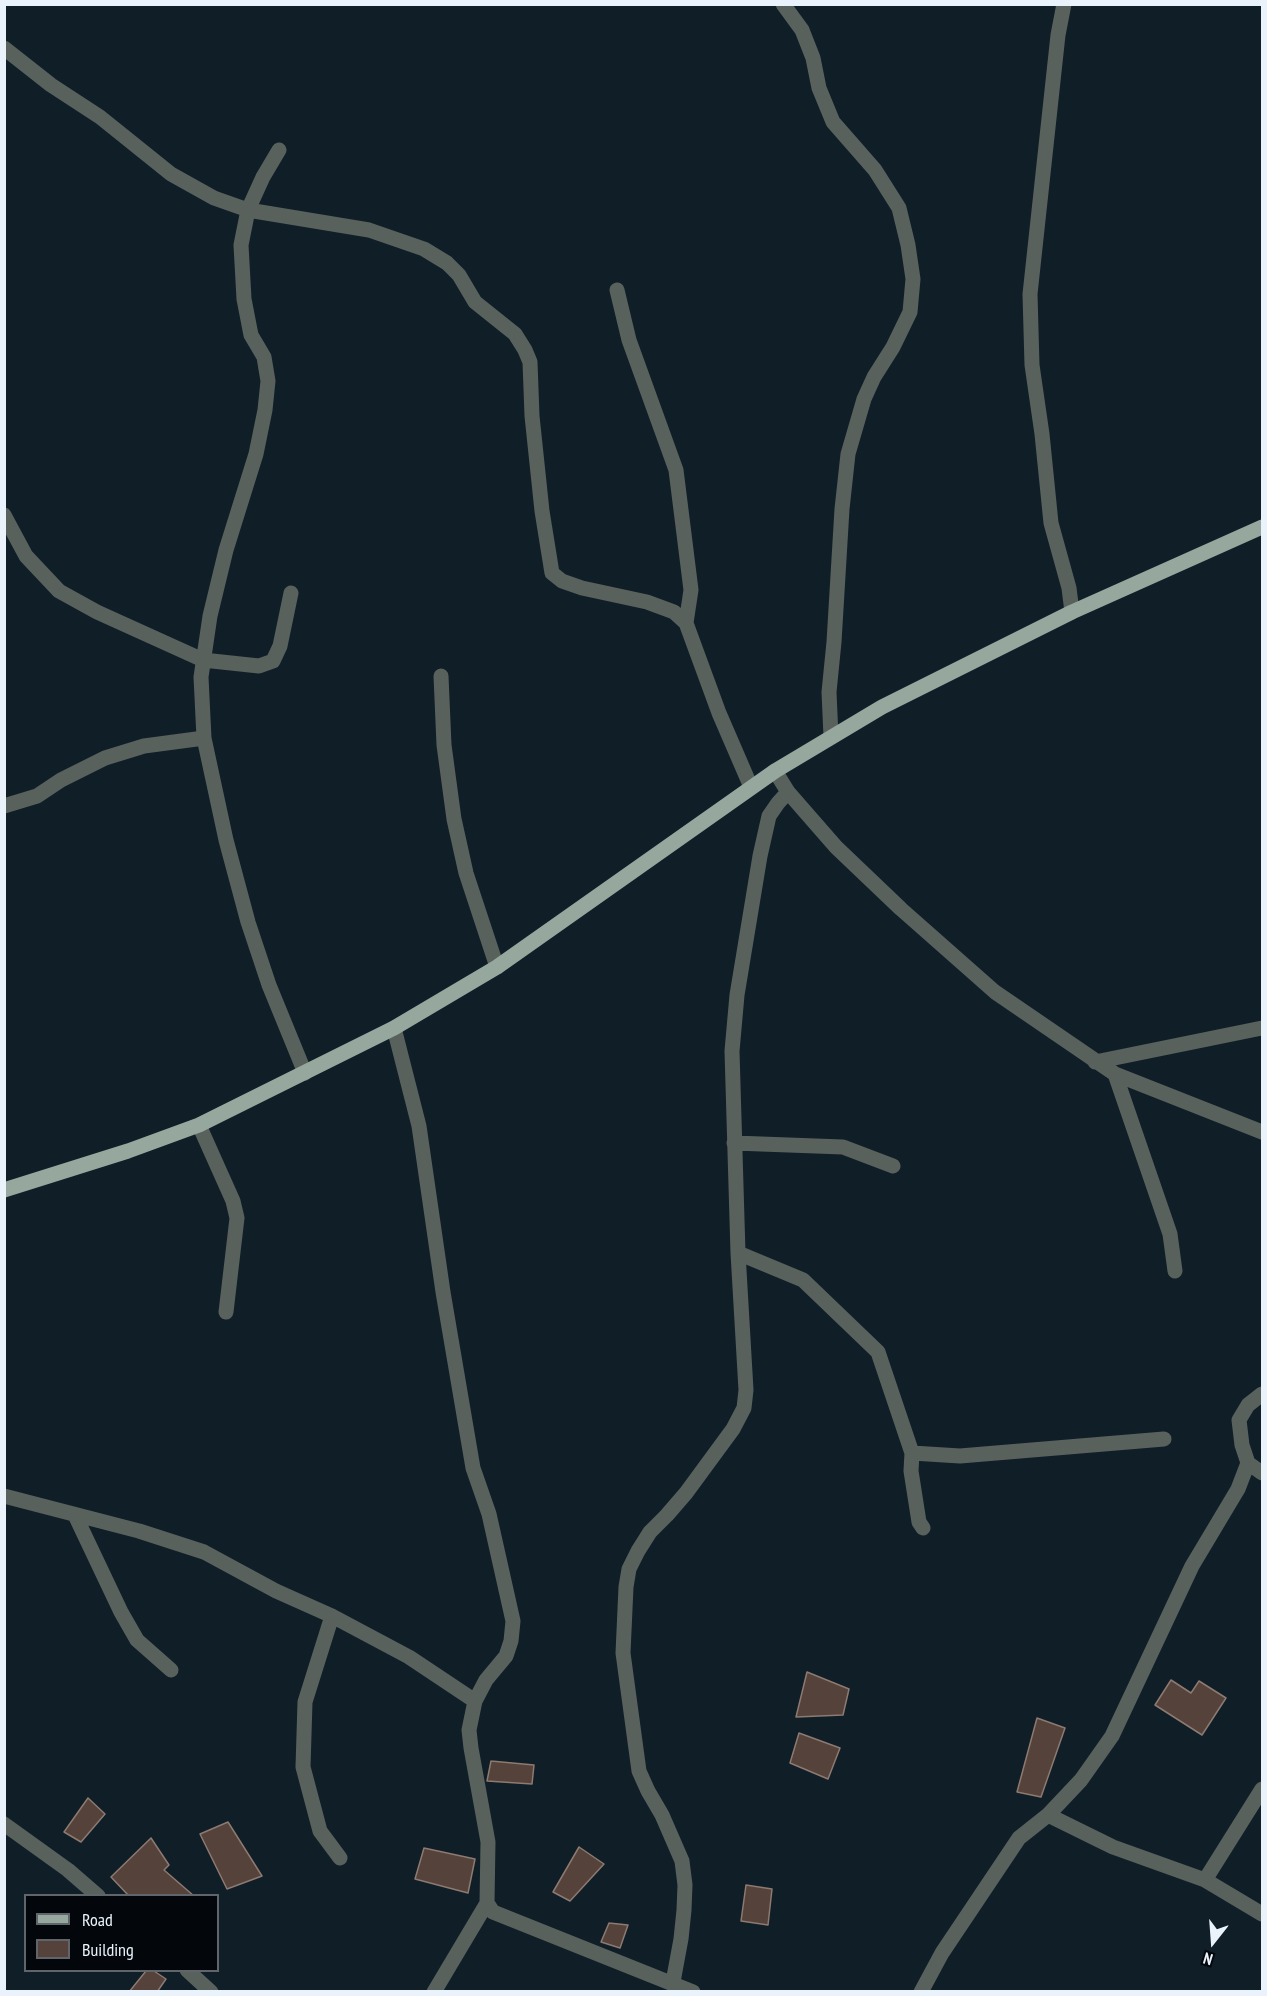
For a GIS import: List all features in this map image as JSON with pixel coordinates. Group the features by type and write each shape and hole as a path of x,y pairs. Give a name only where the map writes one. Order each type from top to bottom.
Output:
{"main road":[{"path":"4,1190 128,1151 199,1125 394,1028 497,967 775,771 882,707 1072,612 1263,527"}],"street":[{"path":"783,4 802,30 813,58 819,87 833,122 875,171 899,208 913,279 910,312 864,399 848,454 829,692 831,737"},
{"path":"1060,6 1030,294 1032,365 1051,523 1069,588 1072,612"},
{"path":"4,48 51,85 100,117 171,174 214,198 248,210 369,230 424,249 447,263 459,275 475,302 515,334 530,362 533,428 552,573 562,581 582,588 656,605 674,612 686,623 719,713 751,788"},
{"path":"279,150 263,177 248,210 241,245 244,299 251,335 264,357 268,381 265,410 256,454 223,561 210,616 201,677 204,738 226,840 248,922 269,985 304,1073"},
{"path":"617,290 629,340 676,470 691,590 686,623"},
{"path":"4,515 26,556 59,591 97,612 203,660 260,666 273,661 280,646 291,593"},
{"path":"441,676 444,745 454,819 466,873 497,967"},
{"path":"4,806 38,796 62,780 105,758 144,746 204,738"},
{"path":"775,771 788,792 836,847 994,992 1115,1074 1263,1132"},
{"path":"673,1982 681,1939 685,1885 682,1861 639,1771 623,1653 626,1587 629,1569 650,1532 686,1492 733,1429 744,1408 746,1390 738,1253 732,1051 737,995 760,856 769,816 788,792"},
{"path":"394,1028 419,1126 443,1292 473,1468 489,1514 513,1621 511,1641 506,1656 486,1680 475,1701 469,1730 488,1842 487,1902 434,1992"},
{"path":"1095,1062 1263,1028"},
{"path":"1115,1074 1170,1234 1175,1271"},
{"path":"199,1125 233,1201 237,1218 226,1312"},
{"path":"734,1143 843,1147 893,1166"},
{"path":"738,1253 803,1280 878,1352 912,1453 911,1471 919,1522 923,1528"},
{"path":"1263,1394 1248,1405 1239,1420 1242,1445 1248,1463 1263,1473"},
{"path":"912,1453 960,1456 1164,1439"},
{"path":"921,1992 942,1953 1019,1838 1048,1815 1081,1780 1112,1736 1167,1616 1192,1566 1238,1489 1248,1463"},
{"path":"4,1496 139,1531 204,1552 276,1591 332,1616 410,1657 475,1701"},
{"path":"75,1515 121,1612 137,1640 171,1670"},
{"path":"332,1616 305,1702 303,1767 320,1831 340,1858"},
{"path":"1205,1880 1263,1789"},
{"path":"1048,1815 1113,1847 1205,1880 1263,1914"},
{"path":"4,1824 68,1870 96,1894"},
{"path":"487,1902 493,1912 673,1982 693,1992"},
{"path":"189,1972 211,1992"}],"building":[{"path":"807,1672 849,1689 843,1715 796,1717"},
{"path":"1171,1680 1191,1693 1199,1681 1226,1698 1202,1735 1155,1705"},
{"path":"1037,1718 1065,1728 1041,1797 1017,1792"},
{"path":"799,1733 840,1748 828,1779 790,1763"},
{"path":"491,1761 534,1765 532,1784 487,1781"},
{"path":"88,1798 105,1814 81,1842 64,1832"},
{"path":"228,1822 262,1876 227,1889 200,1834"},
{"path":"151,1838 169,1865 164,1870 192,1894 127,1894 111,1877"},
{"path":"579,1847 604,1864 570,1901 553,1892"},
{"path":"424,1848 475,1859 468,1893 415,1879"},
{"path":"746,1885 772,1889 768,1925 741,1921"},
{"path":"609,1923 628,1925 620,1948 601,1942"},
{"path":"145,1972 156,1972 166,1979 157,1992 129,1992"}]}
